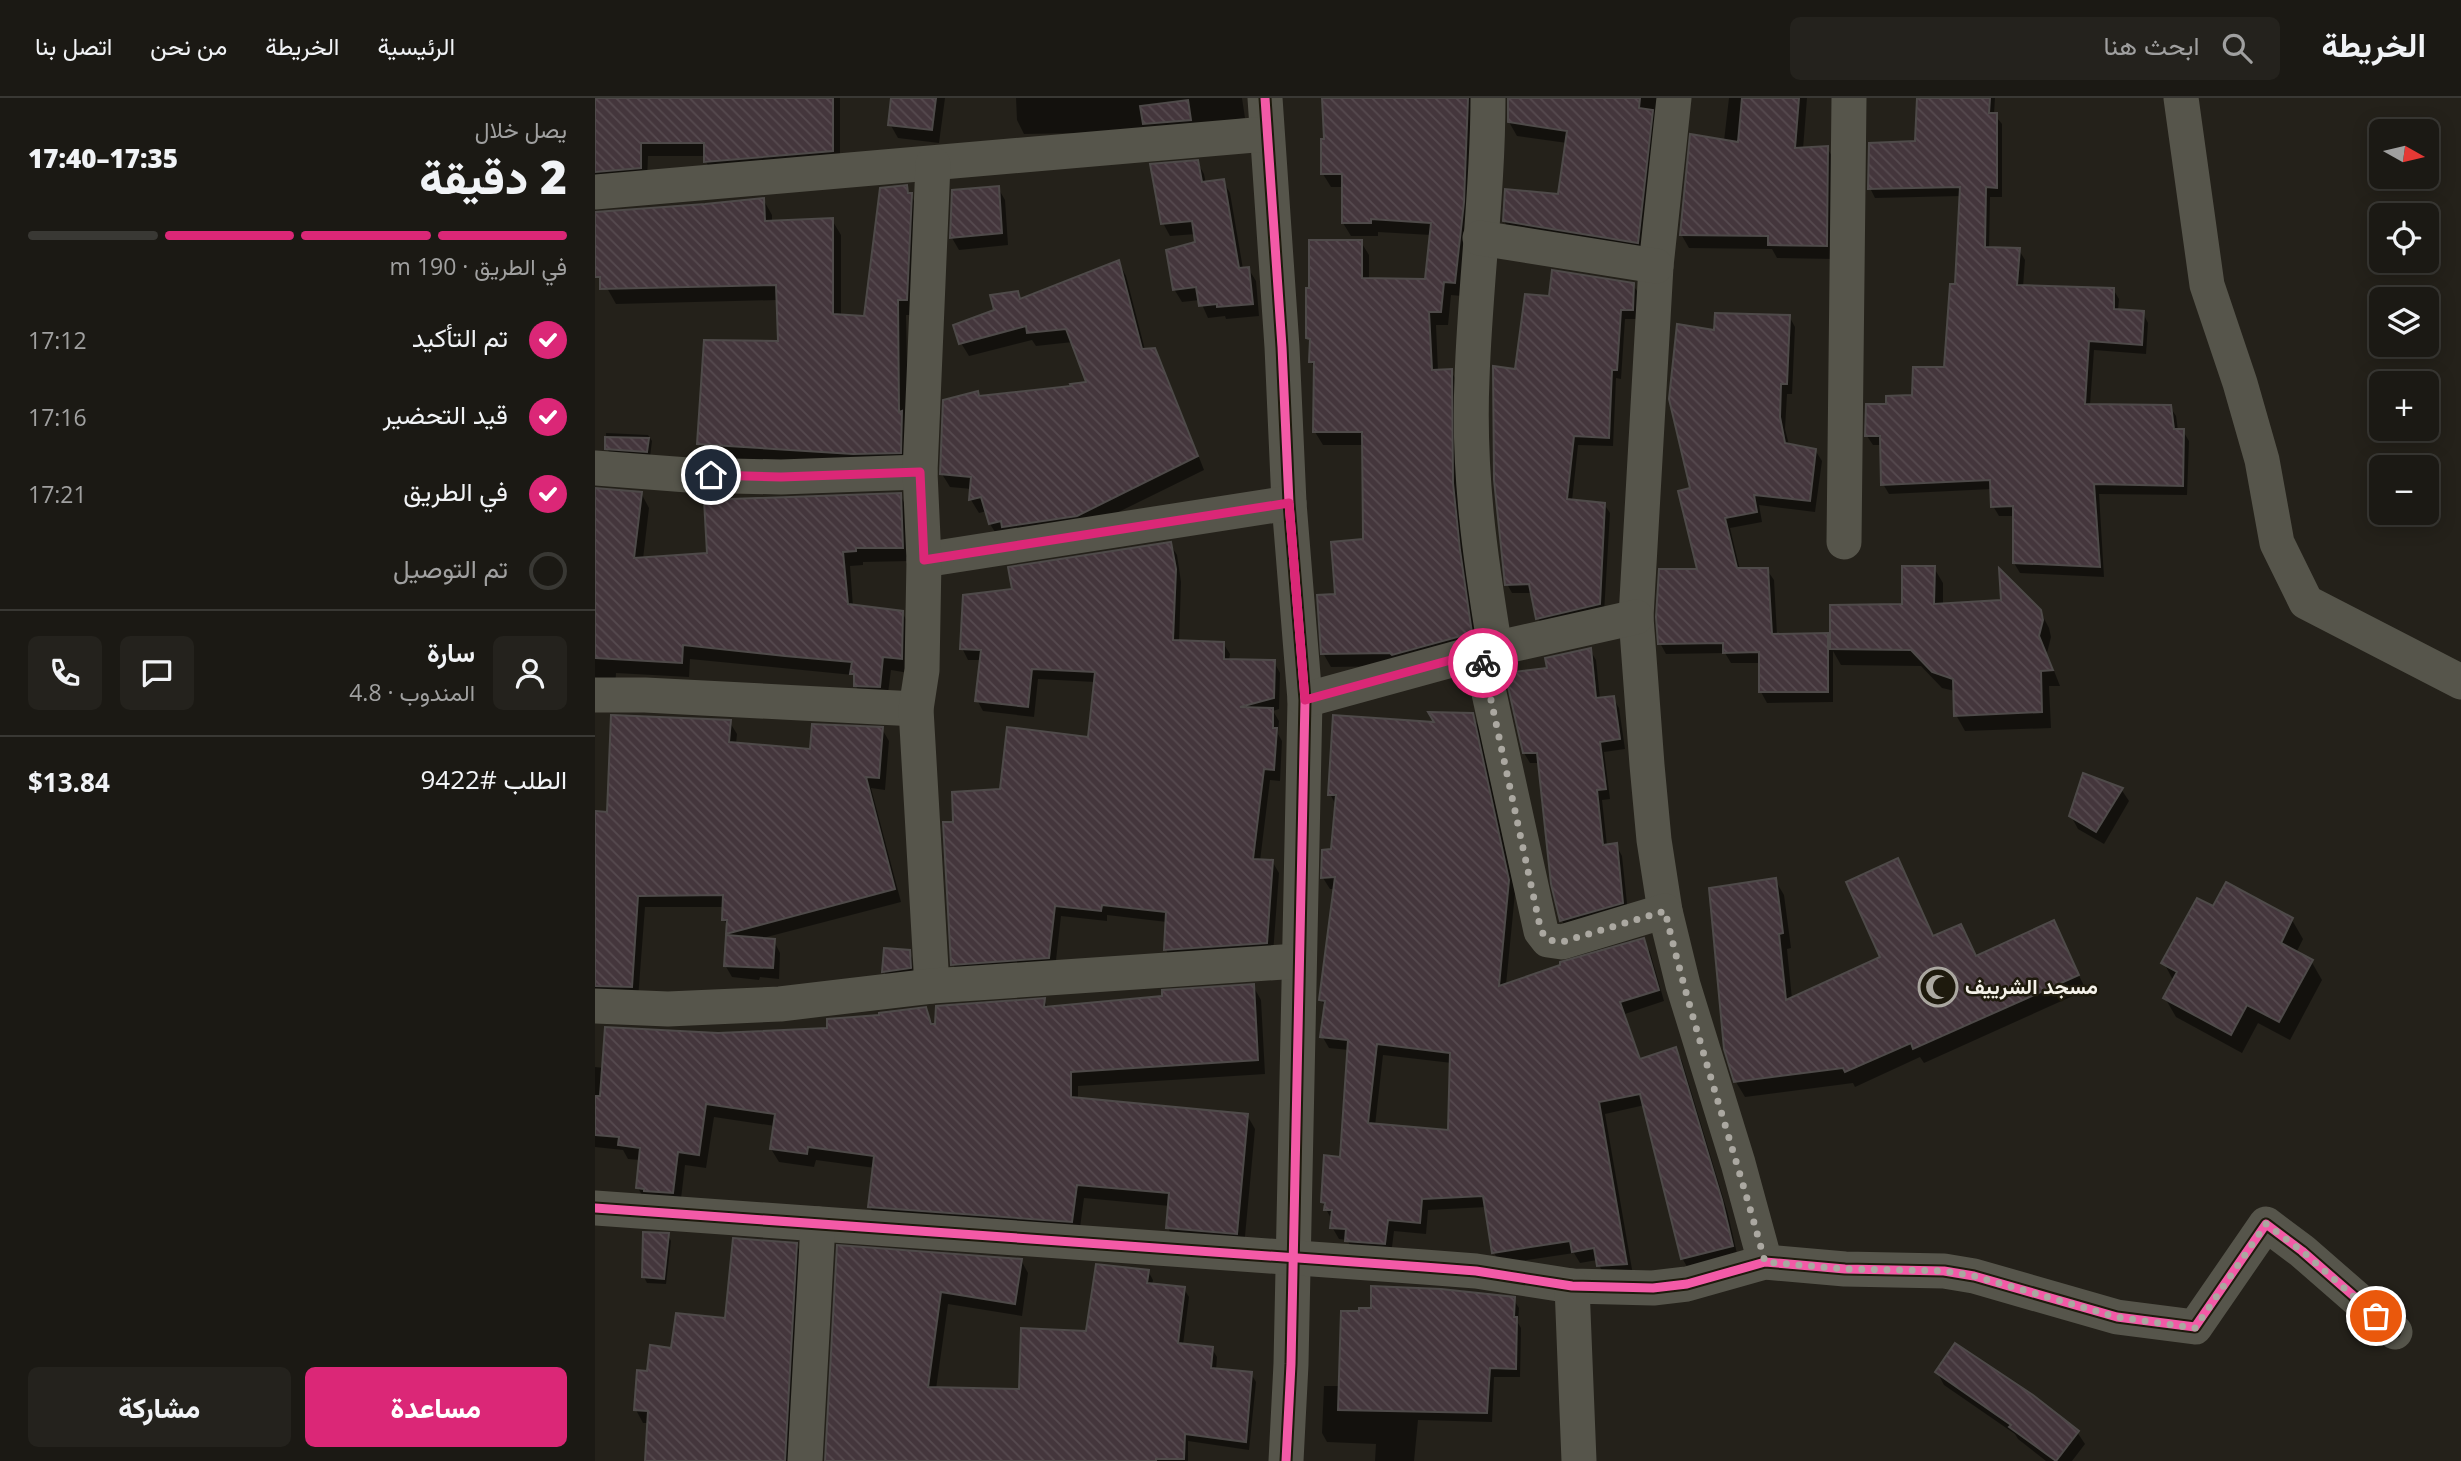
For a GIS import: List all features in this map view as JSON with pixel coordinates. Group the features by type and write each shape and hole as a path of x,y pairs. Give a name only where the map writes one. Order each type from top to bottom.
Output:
{"street":[{"path":"1265,98 1282,348 1289,503 1305,700 1286,1461"},
{"path":"1488,98 1488,145 1472,379 1471,459 1488,650 1541,931 1548,940 1562,942 1665,911"},
{"path":"1674,98 1657,266 1636,617 1654,840 1665,911 1683,985 1738,1163 1765,1262"},
{"path":"1844,542 1849,98"},
{"path":"2181,98 2207,285 2262,460 2277,543 2306,602 2461,682"},
{"path":"595,192 1266,134"},
{"path":"932,985 916,709 922,670 924,560 920,472 933,164"},
{"path":"1480,238 1657,266"},
{"path":"595,468 688,475 781,477 920,472"},
{"path":"924,560 1289,503"},
{"path":"1305,700 1488,650 1636,617"},
{"path":"595,695 645,695 916,709"},
{"path":"595,1006 668,1009 780,1004 932,985 1298,961"},
{"path":"595,1222 595,1209 1463,1270 1572,1286 1653,1288 1687,1284 1765,1262 1845,1269 1944,1271 1974,1276 2117,1317 2195,1328 2266,1224 2302,1251 2395,1332"},
{"path":"805,1461 818,1224"},
{"path":"1572,1286 1579,1461"}],"building":[{"path":"595,98 833,98 833,151 704,162 704,143 641,143 641,168 595,172"},
{"path":"891,98 936,98 932,130 888,125"},
{"path":"1322,98 1468,98 1464,202 1455,283 1444,282 1441,312 1429,312 1432,370 1452,369 1453,483 1472,633 1392,655 1321,654 1317,595 1335,594 1331,542 1363,539 1362,432 1313,432 1314,362 1309,362 1310,339 1306,338 1309,240 1362,240 1362,278 1425,279 1431,223 1371,219 1371,223 1342,223 1342,174 1321,174 1321,139 1324,139"},
{"path":"1508,98 1640,98 1639,108 1653,110 1638,243 1503,221 1505,189 1558,194 1567,131 1508,122"},
{"path":"1742,98 1799,98 1795,148 1828,146 1827,246 1768,245 1768,236 1680,235 1690,134 1738,142"},
{"path":"1917,98 1990,98 1989,113 1997,113 1997,188 1986,187 1985,247 2020,248 2017,285 2114,288 2114,309 2144,311 2142,345 2089,341 2085,404 2171,405 2174,429 2184,429 2183,486 2094,484 2100,567 2013,563 2013,506 1991,507 1990,480 1881,485 1880,436 1865,436 1866,404 1886,404 1886,396 1912,395 1913,367 1944,367 1950,284 1955,284 1960,187 1868,189 1869,143 1915,141"},
{"path":"1188,100 1191,120 1143,124 1140,106"},
{"path":"1198,160 1202,182 1224,179 1239,268 1249,267 1253,304 1199,306 1196,287 1173,290 1166,250 1195,242 1192,221 1161,224 1150,164"},
{"path":"907,185 908,193 912,193 907,300 898,300 901,453 853,454 697,444 704,340 778,341 776,285 600,289 600,277 595,277 595,212 764,198 765,221 833,218 833,314 864,316 880,188"},
{"path":"999,186 1002,233 950,238 952,190"},
{"path":"1119,260 1142,349 1155,348 1198,456 1077,516 1002,527 1001,521 989,524 981,497 969,500 971,477 940,474 943,400 978,391 979,396 1086,382 1066,329 1027,333 1026,326 959,344 953,325 994,310 990,295 1018,291 1020,299"},
{"path":"1552,270 1634,283 1633,310 1621,310 1617,370 1612,370 1609,438 1574,436 1567,499 1605,503 1600,604 1536,619 1529,584 1505,585 1494,480 1493,366 1515,369 1525,294 1549,296"},
{"path":"1715,313 1790,315 1787,384 1781,384 1780,417 1785,443 1816,449 1810,501 1754,495 1757,512 1725,518 1737,568 1768,568 1772,634 1828,633 1828,692 1759,692 1759,652 1723,653 1723,643 1658,644 1656,617 1659,569 1697,569 1678,491 1690,488 1669,399 1677,324 1714,330"},
{"path":"605,437 649,438 647,452 605,449"},
{"path":"595,488 642,492 634,558 707,553 704,500 901,493 903,548 856,548 856,551 843,552 848,604 903,611 902,659 883,657 880,687 854,686 854,674 850,674 852,662 683,645 682,663 595,658"},
{"path":"1171,542 1176,569 1173,640 1224,642 1224,659 1275,660 1274,698 1240,707 1273,708 1273,728 1277,728 1274,770 1264,769 1253,859 1273,860 1267,943 1164,950 1166,912 1102,905 1101,911 1055,906 1049,958 951,965 943,822 953,822 952,792 1000,789 1007,727 1088,737 1095,672 1032,669 1028,707 975,701 981,650 960,649 963,595 1012,589 1008,567"},
{"path":"1902,566 1935,566 1934,604 2001,600 1999,568 2041,610 2043,620 2039,636 2053,670 2041,671 2042,712 1954,716 1953,679 1932,672 1911,650 1830,649 1830,605 1902,604"},
{"path":"1591,648 1596,698 1614,696 1620,739 1600,742 1606,789 1597,790 1603,845 1617,843 1623,903 1560,921 1551,884 1537,753 1523,753 1505,673 1547,668 1545,658"},
{"path":"1428,712 1473,713 1509,880 1499,986 1560,965 1560,962 1644,938 1659,990 1620,1002 1640,1059 1676,1047 1733,1246 1681,1259 1640,1094 1599,1102 1627,1264 1597,1266 1594,1248 1572,1252 1570,1241 1492,1253 1483,1196 1422,1199 1420,1223 1388,1220 1385,1244 1345,1241 1346,1229 1330,1228 1332,1210 1324,1210 1325,1203 1321,1202 1324,1155 1340,1157 1348,1040 1320,1037 1325,1001 1319,1000 1335,877 1321,878 1322,850 1331,849 1336,795 1328,795 1333,715 1434,722","holes":["1377,1044 1450,1053 1448,1130 1368,1123"]},
{"path":"611,715 731,720 729,742 810,749 812,724 883,727 879,778 866,777 895,889 726,934 727,920 722,920 723,895 638,896 632,987 595,986 595,811 607,812"},
{"path":"2083,773 2123,788 2096,832 2069,816"},
{"path":"1898,858 1933,936 1961,924 1976,956 2054,920 2079,975 1913,1049 1911,1043 1845,1072 1843,1068 1734,1082 1724,1049 1709,888 1776,878 1783,933 1779,934 1786,1000 1880,957 1846,882"},
{"path":"2226,882 2293,918 2281,943 2313,960 2279,1022 2247,1005 2231,1035 2163,998 2177,972 2161,963 2197,898 2213,906"},
{"path":"726,935 775,939 773,968 724,966"},
{"path":"884,948 910,950 911,968 882,972"},
{"path":"1254,984 1258,1060 1071,1072 1071,1097 1248,1114 1237,1234 1166,1228 1169,1193 1077,1185 1072,1222 868,1207 874,1156 808,1147 807,1154 770,1149 775,1114 706,1104 699,1155 678,1152 673,1193 636,1188 640,1148 618,1145 619,1137 595,1135 595,1096 600,1096 605,1027 718,1033 827,1028 827,1019 879,1015 926,1007 931,1024 935,1024 936,1006 1045,998 1044,1007 1162,996 1162,990"},
{"path":"643,1232 669,1233 664,1279 642,1277"},
{"path":"733,1238 797,1243 785,1461 645,1461 648,1411 634,1410 637,1370 647,1371 650,1345 671,1348 676,1313 725,1318"},
{"path":"837,1245 1022,1259 1015,1304 941,1292 928,1387 1019,1389 1021,1328 1086,1331 1096,1264 1149,1270 1147,1283 1185,1287 1178,1343 1213,1347 1211,1368 1252,1372 1246,1442 1185,1434 1184,1459 1156,1461 825,1461"},
{"path":"1371,1286 1441,1289 1515,1297 1516,1369 1490,1368 1487,1413 1338,1410 1341,1311 1371,1308"},
{"path":"1955,1343 2033,1395 2079,1431 2056,1461 2009,1427 2011,1425 1935,1372"}],"cycle path":[{"path":"1265,98 1282,347 1289,503 1305,700 1291,1364 1286,1461"},
{"path":"595,1208 1476,1271 1572,1286 1653,1288 1687,1284 1765,1262 1845,1269 1944,1271 1974,1276 2117,1317 2195,1327 2266,1224 2302,1251 2395,1332"}],"way so far":[{"path":"1483,663 1541,931 1548,940 1562,942 1665,911 1683,985 1738,1163 1765,1262 1845,1269 1944,1271 1974,1276 2117,1317 2195,1328 2266,1224 2302,1251 2376,1316"}],"place":[{"name":"مسجد الشرييف","path":"1938,987"}],"route":[{"path":"711,475 781,477 920,472 924,560 1289,503 1305,700 1480,652 1483,663"}]}
